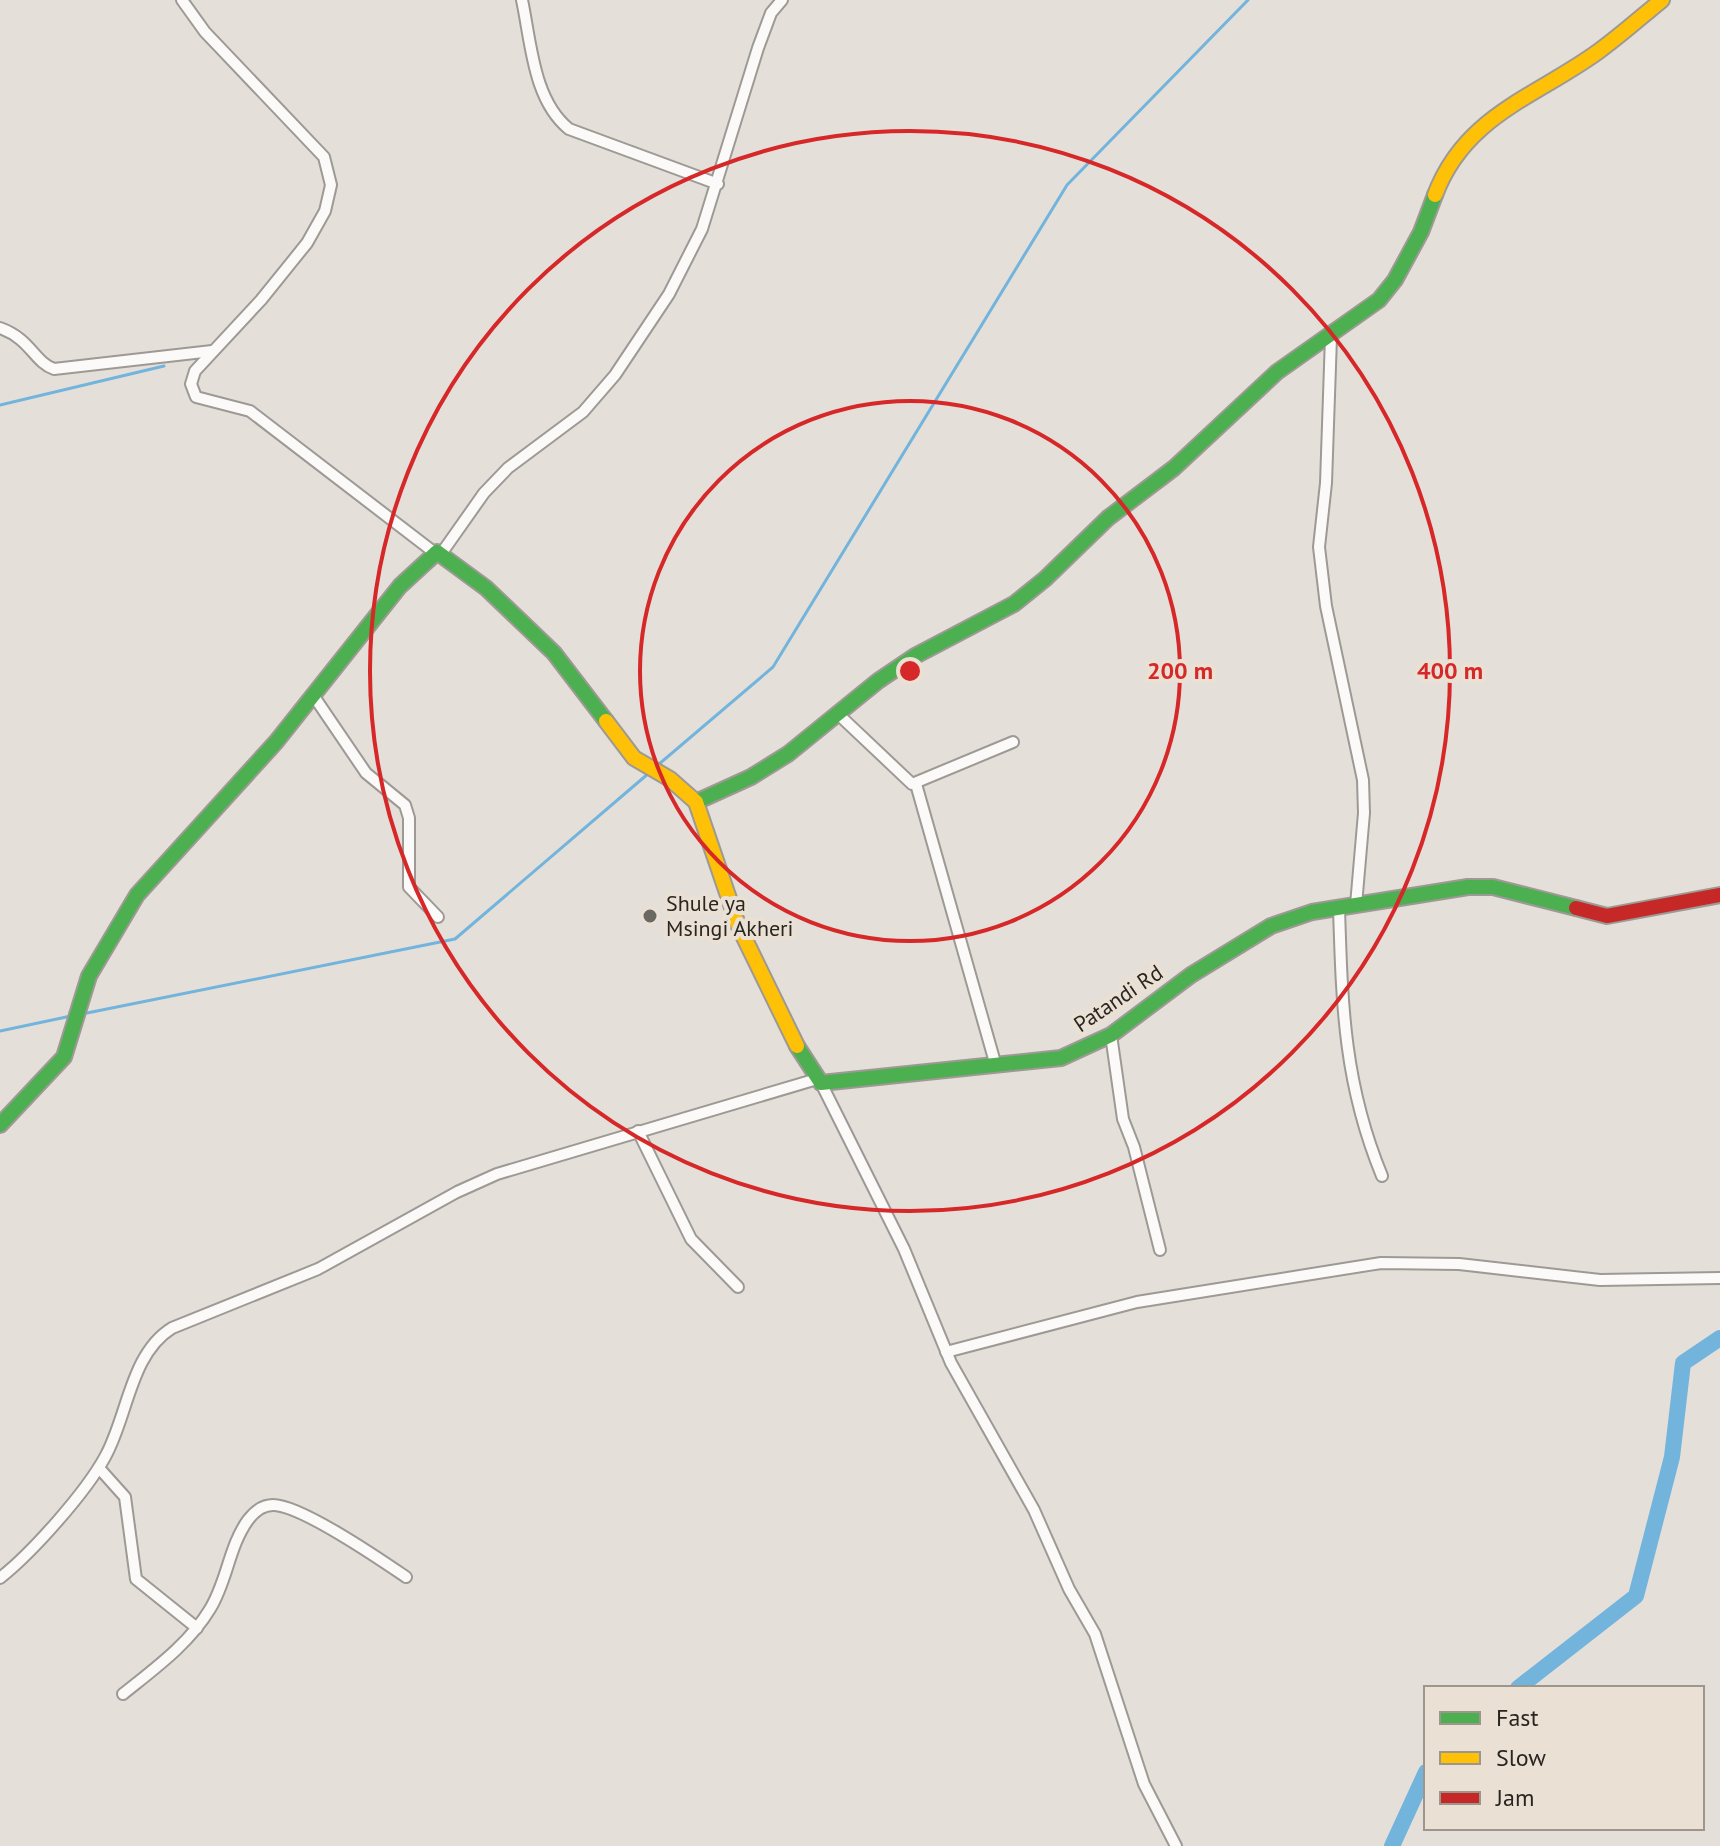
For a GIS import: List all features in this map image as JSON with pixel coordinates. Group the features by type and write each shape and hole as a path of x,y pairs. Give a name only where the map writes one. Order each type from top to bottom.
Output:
{"street":[{"path":"182,0 205,32 324,157 330,177 330,199 307,243 261,300 191,377 196,397 250,411 507,606 554,653 639,762 663,774 696,802 738,925 904,1249 946,1352 1034,1510 1069,1589 1095,1634 1144,1784 1176,1846"},
{"path":"522,0 541,89 557,119 569,129 718,184"},
{"path":"0,1125 64,1057 73,1034 81,993 124,913 313,695 390,598 438,553 484,493 508,468 583,412 615,375 688,260 718,184 758,48 771,13 782,0"},
{"path":"696,802 751,777 915,656 1014,604 1045,579 1108,518 1174,468 1277,372 1331,337 1379,300 1395,280 1421,232 1445,168 1489,118 1598,52 1662,0"},
{"path":"0,328 28,342 41,360 54,369 212,351"},
{"path":"1331,337 1326,483 1319,547 1326,606 1363,780 1364,813 1356,905"},
{"path":"313,695 366,773 405,805 409,818 409,887 438,917"},
{"path":"838,714 908,782 916,784 1013,742"},
{"path":"916,784 996,1066"},
{"name":"Patandi Rd","path":"819,1081 846,1083 1061,1058 1111,1035 1191,975 1257,932 1298,915 1450,888 1484,886 1607,916 1720,895"},
{"path":"1339,908 1342,998 1352,1082 1361,1126 1382,1176"},
{"path":"1111,1035 1123,1119 1134,1147 1160,1250"},
{"path":"0,1578 99,1468 122,1421 146,1353 157,1338 172,1328 318,1269 483,1179 638,1131 819,1081"},
{"path":"638,1131 691,1239 738,1287"},
{"path":"946,1352 1137,1302 1368,1264 1459,1264 1600,1280 1720,1278"},
{"path":"99,1468 125,1497 136,1579 197,1628"},
{"path":"123,1694 197,1628 222,1586 247,1521 255,1512 272,1505 322,1525 406,1577"}],"waterway":[{"path":"658,765 773,667 1067,185 1248,0"},
{"path":"0,405 164,366"},
{"path":"82,1014 455,939 649,773"},
{"path":"0,1031 71,1016"},
{"path":"1521,1686 1636,1596 1672,1457 1683,1363 1720,1338"},
{"path":"1392,1846 1424,1776"}],"traffic: fast":[{"path":"696,802 751,777 788,754 878,681 915,656 1014,604 1045,579 1108,518 1174,468 1277,372 1379,300 1395,280 1421,232 1435,195"},
{"path":"0,1125 64,1057 89,976 137,895 276,742 400,586 437,552 486,588 554,653 606,721"},
{"path":"797,1046 821,1083 1061,1058 1111,1035 1191,975 1271,926 1312,912 1468,887 1493,887 1576,908"}],"traffic: slow":[{"path":"1435,195 1448,168 1464,145 1483,126 1599,51 1662,0"},
{"path":"606,721 634,758 670,779 696,802 738,925 797,1046"}],"traffic: jam":[{"path":"1576,908 1607,916 1720,895"}],"place":[{"name":"Shule ya Msingi Akheri","path":"650,916"}]}
